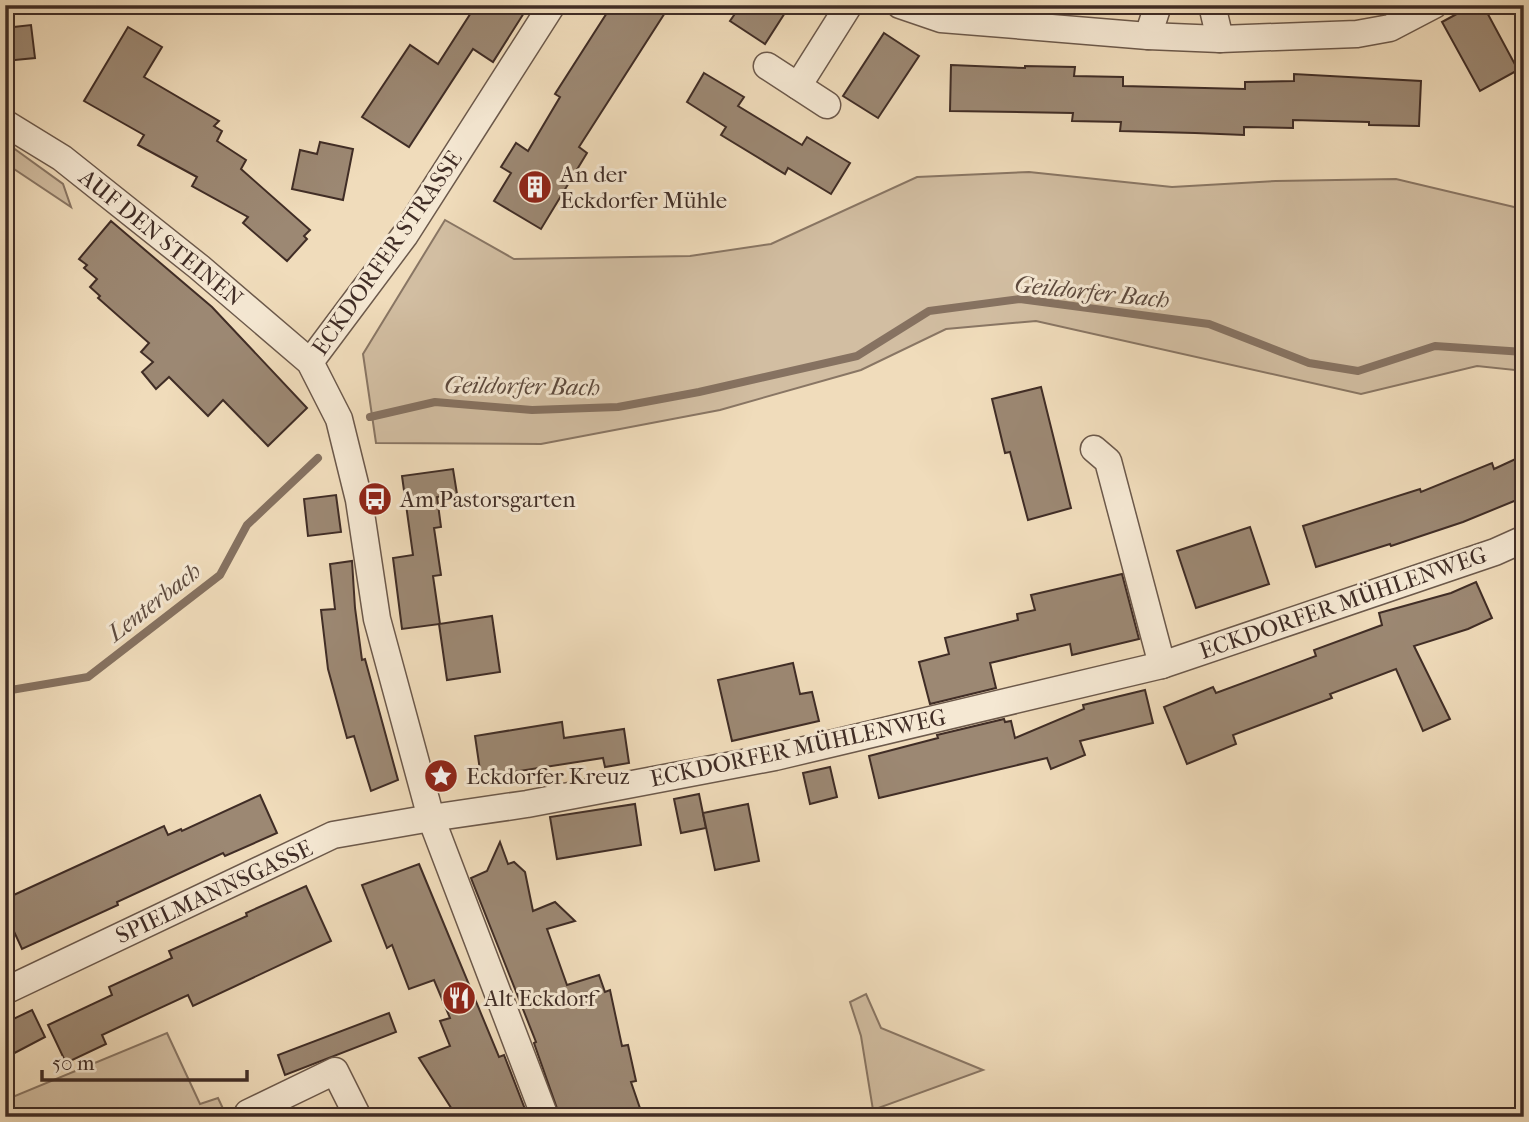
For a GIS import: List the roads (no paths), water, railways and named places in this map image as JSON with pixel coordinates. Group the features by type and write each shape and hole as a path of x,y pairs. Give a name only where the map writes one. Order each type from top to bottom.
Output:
{"street":[{"name":"ECKDORFER STRASSE","path":"545,1117 431,818 377,619 359,500 339,419 310,362 405,235 552,5"},
{"path":"798,86 849,5"},
{"path":"900,5 941,19 1148,36 1220,39 1357,34 1390,28 1434,5"},
{"path":"1148,36 1158,5"},
{"path":"1212,5 1220,39"},
{"path":"767,66 827,105"},
{"name":"AUF DEN STEINEN","path":"5,123 62,158 199,267 310,362"},
{"path":"1094,449 1108,461 1162,665"},
{"name":"ECKDORFER MÜHLENWEG","path":"431,818 527,804 775,757 1162,665 1495,552 1524,539"},
{"name":"SPIELMANNSGASSE","path":"5,991 333,835 431,818"},
{"path":"248,1113 335,1071 358,1117"}],"waterway":[{"name":"Geildorfer Bach","path":"370,417 435,402 532,410 618,407 699,392 857,356 929,311 1020,299 1209,324 1309,363 1358,371 1435,346 1524,352"},
{"name":"Lenterbach","path":"5,691 88,677 220,575 247,525 318,458"}],"place":[{"name":"An der Eckdorfer Mühle","path":"535,187"},
{"name":"Am Pastorsgarten","path":"375,499"},
{"name":"Eckdorfer Kreuz","path":"441,776"},
{"name":"Alt Eckdorf","path":"459,998"}]}
